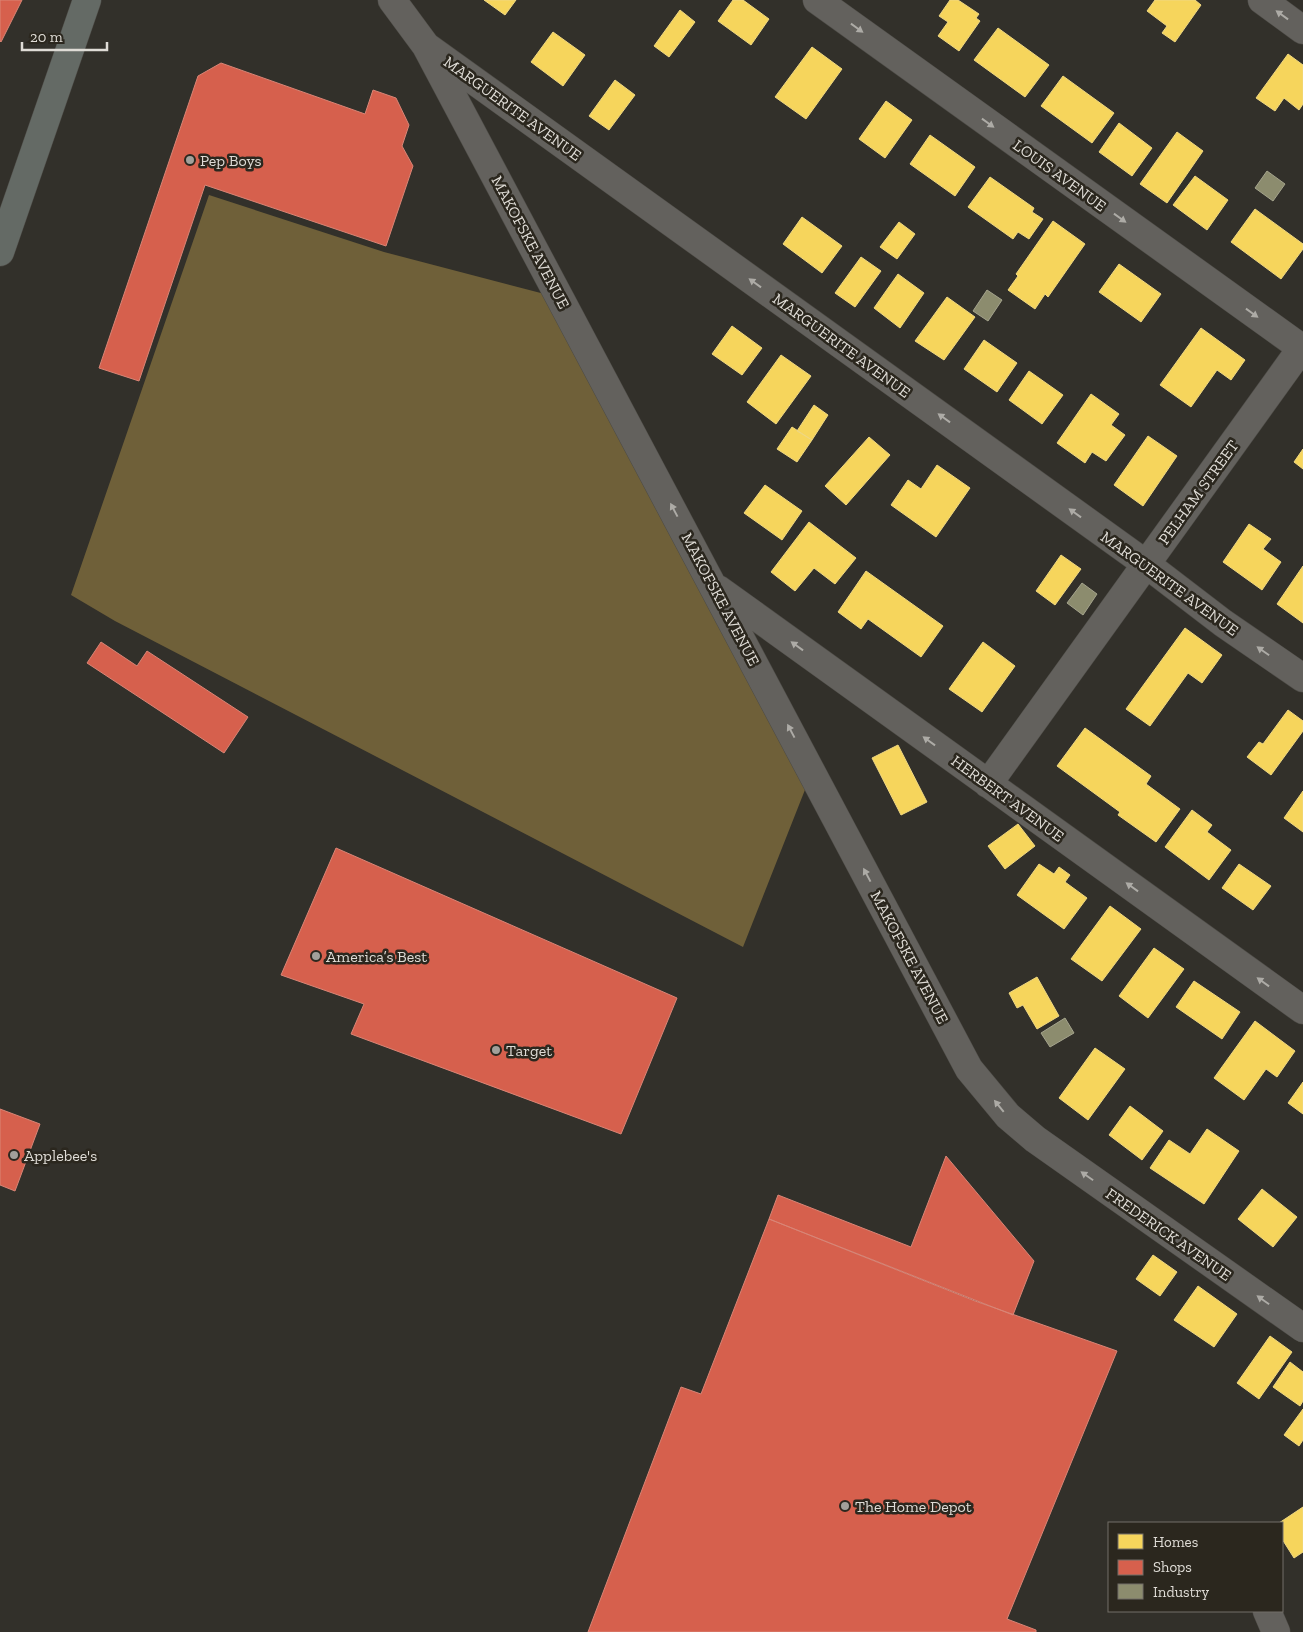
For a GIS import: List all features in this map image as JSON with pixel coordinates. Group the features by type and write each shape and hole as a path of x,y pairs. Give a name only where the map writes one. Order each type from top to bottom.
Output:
{"main road":[{"path":"0,252 87,0"}],"street":[{"name":"MARGUERITE AVENUE","path":"392,0 426,46 1146,564 1223,623 1303,678"},
{"name":"LOUIS AVENUE","path":"817,0 1303,348"},
{"path":"1262,0 1303,30"},
{"name":"MAKOFSKE AVENUE","path":"426,46 714,585 969,1069 1008,1116 1035,1139"},
{"name":"PELHAM STREET","path":"988,784 1303,348"},
{"name":"HERBERT AVENUE","path":"714,585 1303,1010"},
{"name":"FREDERICK AVENUE","path":"1035,1139 1303,1328"},
{"path":"1268,1612 1276,1632"}],"shaded area":[{"path":"209,195 384,252 560,298 812,772 743,947 115,621 71,595"}],"building: Homes":[{"path":"484,0 516,0 505,15"},
{"path":"733,0 743,0 769,19 751,45 718,21"},
{"path":"950,0 958,0 979,14 976,18 980,21 959,51 938,36 948,22 939,16"},
{"path":"1155,0 1195,0 1201,5 1175,42 1162,33 1167,26 1147,11"},
{"path":"680,10 695,22 669,57 654,46"},
{"path":"998,28 1049,65 1025,97 974,60"},
{"path":"553,32 585,55 563,86 531,62"},
{"path":"812,47 842,69 806,119 775,97"},
{"path":"1288,54 1303,65 1303,104 1299,110 1284,98 1275,111 1256,98"},
{"path":"1063,76 1114,113 1092,143 1041,106"},
{"path":"615,80 635,95 609,130 589,116"},
{"path":"886,101 912,120 885,158 859,139"},
{"path":"1119,123 1152,148 1132,176 1099,152"},
{"path":"1177,132 1203,151 1167,203 1140,184"},
{"path":"930,135 975,167 955,196 910,164"},
{"path":"1195,176 1228,200 1207,230 1173,205"},
{"path":"990,177 1034,208 1032,212 1043,219 1029,239 1018,232 1013,239 968,207"},
{"path":"1255,209 1303,244 1303,249 1281,279 1231,242"},
{"path":"802,217 842,246 822,273 783,244"},
{"path":"1053,221 1085,244 1048,297 1045,294 1035,309 1008,290 1018,276 1016,274"},
{"path":"899,222 915,234 897,259 880,247"},
{"path":"861,257 881,271 855,307 835,293"},
{"path":"1119,264 1161,294 1141,322 1099,292"},
{"path":"898,274 924,293 900,328 874,308"},
{"path":"947,297 975,317 944,360 915,341"},
{"path":"732,326 762,348 742,375 712,354"},
{"path":"1201,328 1245,360 1231,380 1217,370 1191,407 1160,385"},
{"path":"984,340 1017,363 997,392 964,369"},
{"path":"781,355 811,376 776,424 747,402"},
{"path":"1029,371 1063,395 1042,424 1009,400"},
{"path":"1091,394 1119,414 1111,425 1125,435 1106,461 1092,452 1085,463 1057,443"},
{"path":"814,405 828,415 812,440 797,431"},
{"path":"792,427 812,440 797,462 777,449"},
{"path":"1148,436 1177,456 1143,506 1114,485"},
{"path":"869,437 890,455 846,505 825,486"},
{"path":"1303,449 1303,469 1294,462"},
{"path":"937,465 970,488 936,537 891,505 908,480 921,489"},
{"path":"765,485 802,511 782,540 744,513"},
{"path":"809,522 856,558 835,584 814,568 795,591 771,572"},
{"path":"1249,524 1271,539 1263,549 1281,562 1262,590 1223,562"},
{"path":"1061,555 1081,569 1055,605 1036,591"},
{"path":"1303,566 1303,623 1277,604"},
{"path":"866,571 943,626 921,657 868,619 861,629 838,612"},
{"path":"1185,628 1222,655 1202,683 1188,673 1150,726 1126,709"},
{"path":"983,642 1015,666 982,712 949,689"},
{"path":"1288,710 1303,721 1303,731 1271,775 1247,757 1259,742 1263,744"},
{"path":"1085,728 1151,776 1146,784 1180,809 1156,842 1118,815 1120,812 1057,766"},
{"path":"898,745 927,802 901,815 872,758"},
{"path":"1303,791 1303,832 1284,818"},
{"path":"1192,810 1212,825 1207,832 1231,850 1209,880 1165,847"},
{"path":"1018,824 1035,846 1005,869 988,846"},
{"path":"1039,864 1054,874 1059,867 1070,875 1065,882 1087,898 1064,929 1017,895"},
{"path":"1239,864 1271,886 1253,910 1222,888"},
{"path":"1110,906 1141,929 1102,981 1071,959"},
{"path":"1154,948 1184,969 1148,1018 1119,996"},
{"path":"1037,977 1059,1016 1037,1029 1023,1005 1017,1008 1009,993"},
{"path":"1194,981 1240,1012 1222,1039 1176,1007"},
{"path":"1255,1021 1295,1051 1277,1077 1266,1069 1244,1100 1214,1078"},
{"path":"1095,1048 1125,1069 1088,1120 1059,1098"},
{"path":"1303,1082 1303,1114 1288,1103"},
{"path":"1130,1106 1163,1131 1142,1160 1109,1135"},
{"path":"1207,1129 1239,1151 1204,1204 1150,1168 1169,1140 1190,1154"},
{"path":"1262,1189 1297,1217 1273,1247 1238,1219"},
{"path":"1153,1255 1177,1272 1160,1296 1136,1279"},
{"path":"1198,1286 1237,1314 1214,1347 1174,1320"},
{"path":"1270,1336 1292,1352 1259,1399 1237,1383"},
{"path":"1290,1362 1303,1372 1303,1401 1300,1406 1273,1387"},
{"path":"1303,1409 1303,1440 1299,1446 1284,1435"},
{"path":"1303,1507 1303,1552 1294,1558 1283,1541 1283,1522 1280,1522"}],"building: Shops":[{"path":"0,0 22,0 1,42 0,41"},
{"path":"221,63 365,114 373,90 396,98 409,125 402,146 413,166 386,246 205,185 139,381 99,368 198,76"},
{"path":"101,642 137,666 147,651 248,717 224,753 87,663"},
{"path":"336,848 677,998 621,1134 351,1034 364,1004 281,975"},
{"name":"Applebee's","path":"0,1109 40,1124 15,1191 0,1185"},
{"path":"946,1156 1034,1261 1013,1315 769,1219 778,1195 911,1247"},
{"name":"The Home Depot","path":"769,1219 975,1301 1117,1351 1007,1619 1036,1630 1036,1632 588,1632 681,1387 701,1394"}],"building: Industry":[{"path":"1267,171 1285,184 1273,201 1255,188"},
{"path":"987,290 1002,300 988,321 973,311"},
{"path":"1082,583 1097,594 1083,615 1067,603"},
{"path":"1065,1018 1074,1033 1050,1047 1041,1033"}],"place":[{"name":"Pep Boys","path":"190,160"},
{"name":"America’s Best","path":"316,956"},
{"name":"Target","path":"496,1050"},
{"name":"Applebee's","path":"14,1155"},
{"name":"The Home Depot","path":"845,1506"}]}
